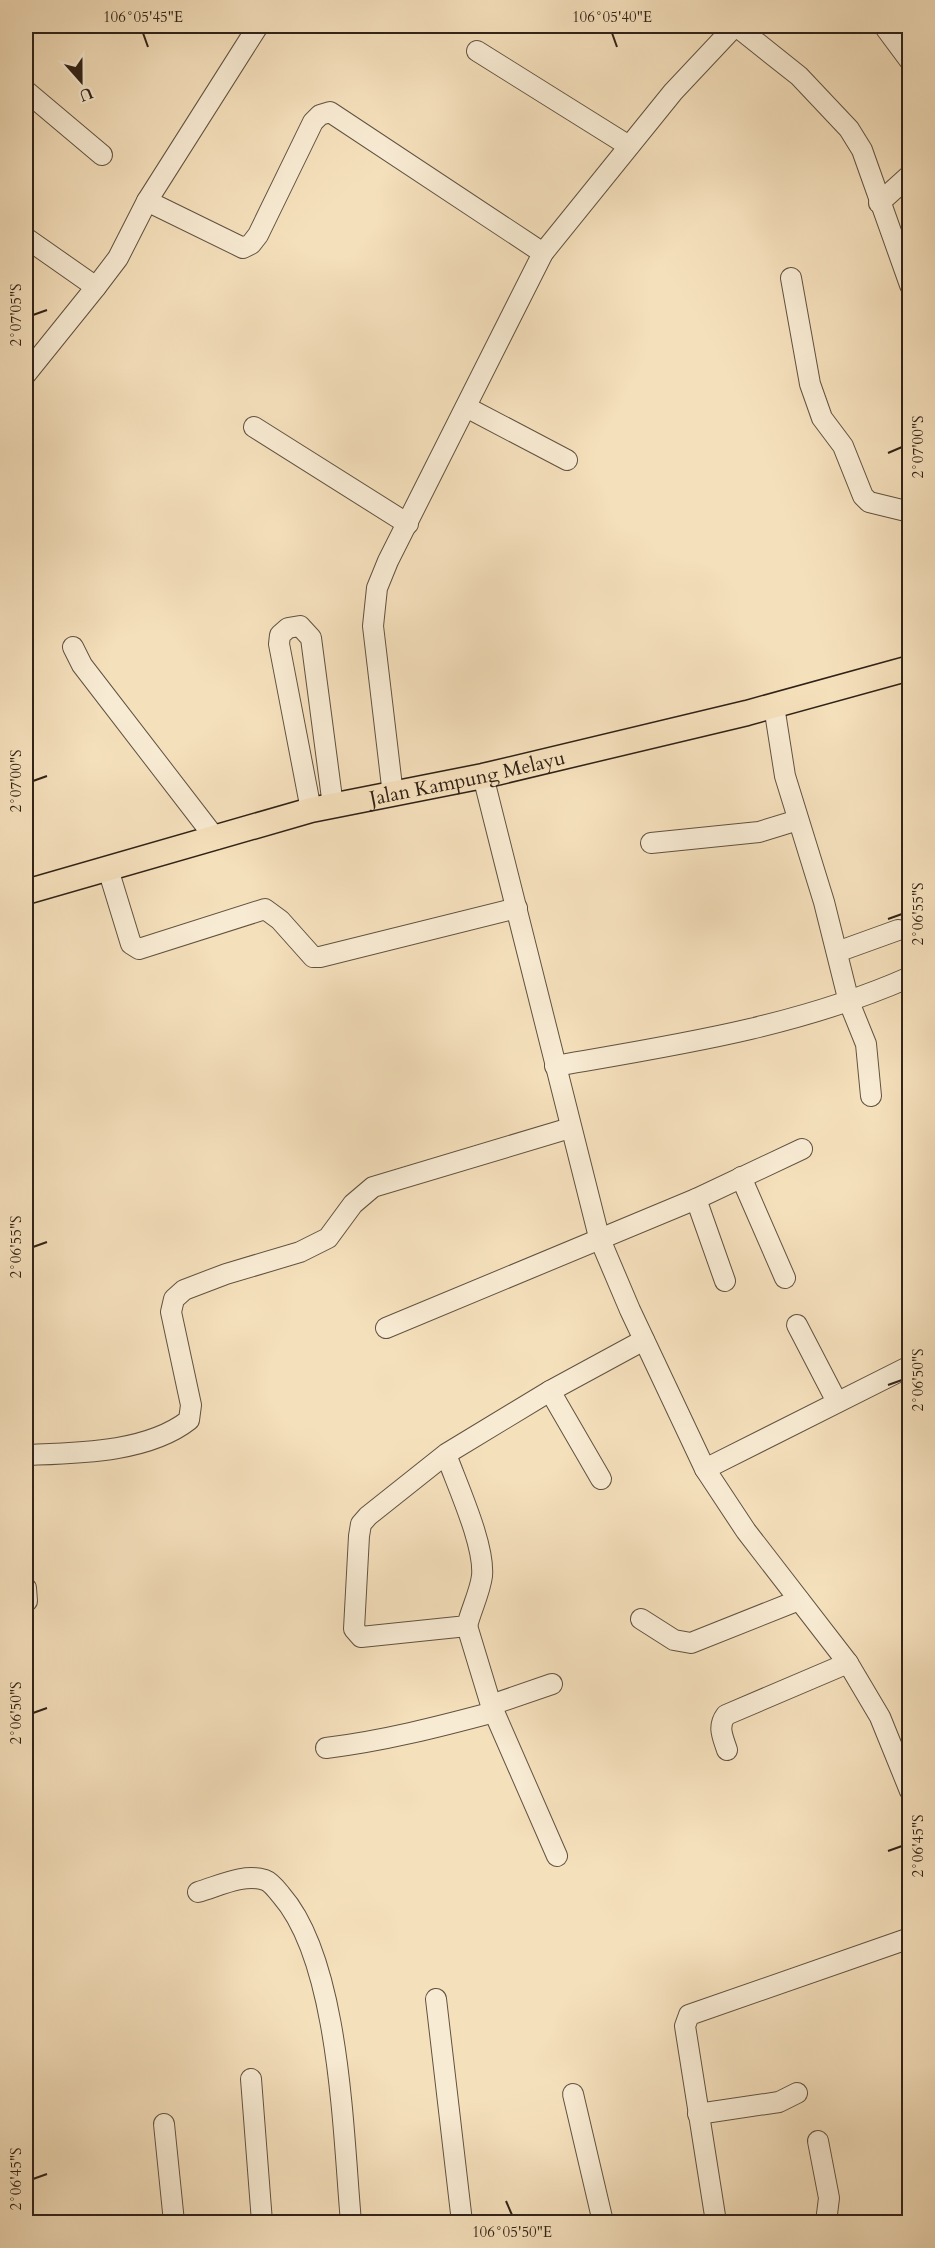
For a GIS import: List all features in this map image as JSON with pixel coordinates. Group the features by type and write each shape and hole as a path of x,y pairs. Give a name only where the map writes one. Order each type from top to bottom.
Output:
{"main road":[{"name":"Jalan Kampung Melayu","path":"26,892 322,808 483,776 907,674"}],"street":[{"path":"26,372 118,258 147,201 258,26"},
{"path":"393,795 373,626 377,588 543,253 629,146 735,26 799,76 849,129 862,150 909,285"},
{"path":"884,26 909,61"},
{"path":"477,51 629,146"},
{"path":"26,91 102,155"},
{"path":"147,201 243,248 251,244 258,235 313,122 330,112 543,253"},
{"path":"879,203 909,175"},
{"path":"26,238 96,287"},
{"path":"791,278 810,384 822,418 843,446 863,496 878,505 909,512"},
{"path":"466,407 567,460"},
{"path":"254,427 408,524"},
{"path":"300,626 311,638 322,808 279,644 280,635 288,628 300,626"},
{"path":"73,647 82,665 216,839"},
{"path":"774,706 785,776 824,902 849,1002 866,1044 871,1096"},
{"path":"483,776 599,1237 644,1341 705,1469 746,1531 848,1663 880,1718 909,1791"},
{"path":"651,843 759,832 798,820"},
{"path":"108,869 131,944 139,950 265,909 280,920 313,957 320,957 517,908"},
{"path":"837,952 898,930"},
{"path":"555,1066 701,1041 849,1002 909,977"},
{"path":"26,1455 100,1452 177,1430 189,1420 191,1405 171,1312 174,1299 184,1290 235,1271 300,1252 328,1238 353,1204 374,1186 570,1128"},
{"path":"386,1328 599,1237 696,1199 802,1149"},
{"path":"741,1177 785,1278"},
{"path":"696,1199 725,1281"},
{"path":"797,1325 837,1402"},
{"path":"467,1626 361,1637 354,1629 361,1524 446,1454 550,1391 644,1341"},
{"path":"705,1469 909,1365"},
{"path":"550,1391 601,1479"},
{"path":"446,1454 474,1535 481,1566 482,1577 467,1626 493,1708 557,1856"},
{"path":"641,1619 674,1640 691,1643 799,1600"},
{"path":"727,1750 720,1732 722,1720 726,1715 848,1663"},
{"path":"326,1748 357,1744 384,1737 404,1736 493,1708 552,1683"},
{"path":"198,1892 250,1877 268,1880 288,1903 313,1953 334,2035 351,2223"},
{"path":"716,2223 685,2026 689,2015 909,1938"},
{"path":"436,1999 462,2223"},
{"path":"251,2079 262,2223"},
{"path":"698,2114 779,2102 797,2093"},
{"path":"573,2094 603,2223"},
{"path":"164,2124 174,2223"},
{"path":"818,2141 829,2198 826,2223"}]}
